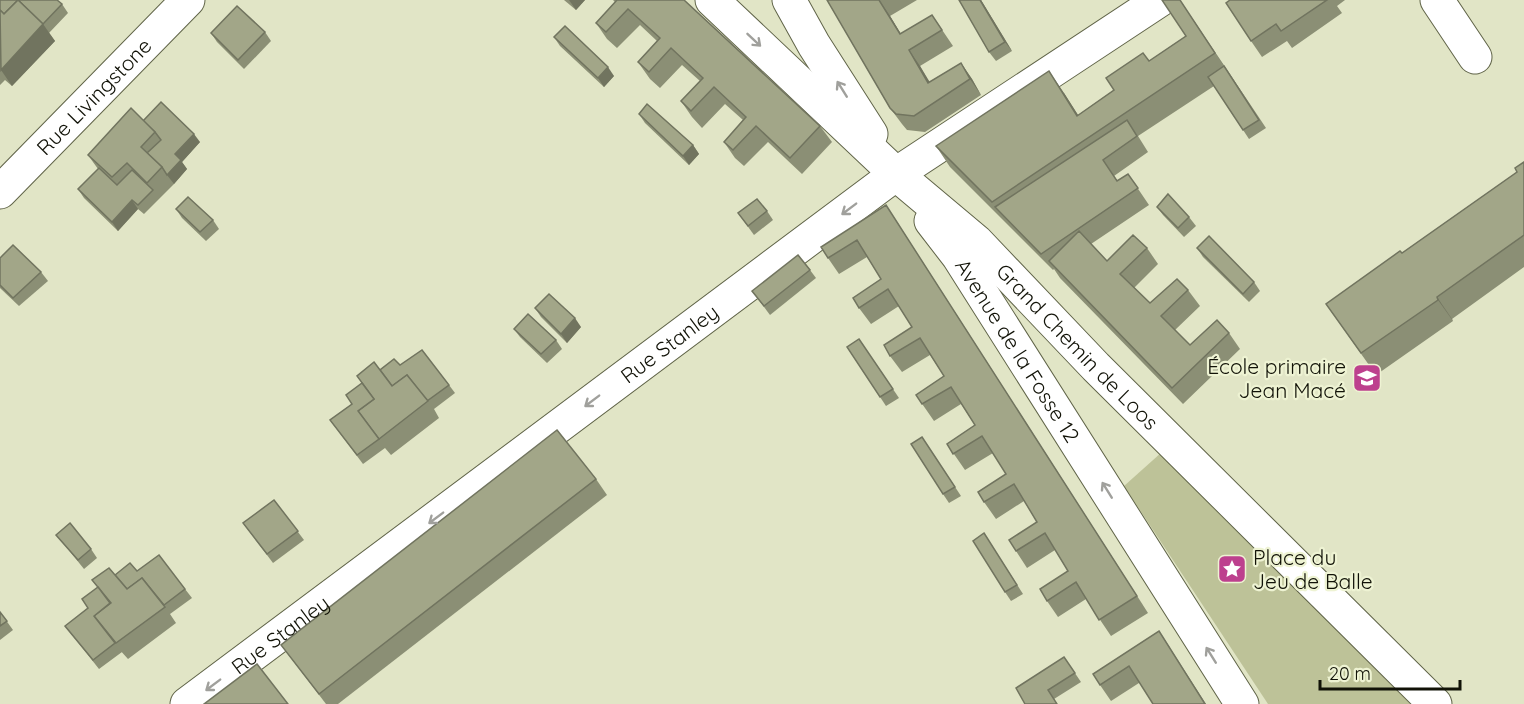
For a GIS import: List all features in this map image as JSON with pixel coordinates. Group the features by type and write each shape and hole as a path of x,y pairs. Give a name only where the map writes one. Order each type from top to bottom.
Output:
{"street":[{"name":"Rue Livingstone","path":"0,192 188,0"},
{"name":"Grand Chemin de Loos","path":"711,0 896,174 977,242 1096,367 1435,704"},
{"name":"Avenue de la Fosse 12","path":"789,0 814,45 896,174 958,256 1242,704"},
{"name":"Rue Stanley","path":"187,704 896,174 1160,0"},
{"path":"1437,0 1475,57"}],"green space":[{"path":"1162,452 1418,704 1268,704 1124,486"}],"building":[{"path":"0,0 18,0 4,14 0,10"},
{"path":"18,0 57,0 62,4 43,24"},
{"path":"18,0 43,24 1,70 0,10 4,14"},
{"path":"617,0 684,0 820,126 790,158 756,126 733,150 724,142 746,117 714,87 691,111 681,101 703,78 671,48 649,72 638,62 660,38 628,9 606,32 596,23"},
{"path":"827,0 879,0 900,34 932,15 942,30 909,50 928,83 961,63 970,79 914,116 896,114 890,108"},
{"path":"959,0 980,0 1005,42 989,52"},
{"path":"1162,0 1180,0 1215,53 992,202 936,146 1049,71 1077,116 1114,90 1106,78 1143,53 1149,61 1186,36"},
{"path":"1230,0 1327,0 1281,31 1276,24 1251,41 1226,3"},
{"path":"237,6 265,32 238,60 211,33"},
{"path":"565,26 608,67 598,78 554,37"},
{"path":"1224,66 1259,120 1243,130 1208,77"},
{"path":"161,102 194,134 175,154 181,160 167,175 147,153 161,140 143,121"},
{"path":"647,104 693,145 683,156 639,114"},
{"path":"131,108 155,132 141,147 162,167 147,183 127,163 112,177 88,155"},
{"path":"1127,120 1137,136 1103,160 1117,181 1128,174 1138,188 1041,254 995,207"},
{"path":"1524,162 1524,235 1437,297 1438,300 1361,353 1326,304 1517,172 1515,168"},
{"path":"99,168 117,185 132,170 153,190 138,205 132,200 112,222 78,189"},
{"path":"1168,194 1189,217 1178,228 1157,207"},
{"path":"188,197 213,220 200,232 176,209"},
{"path":"757,199 767,211 748,226 738,213"},
{"path":"886,205 1137,596 1099,620 1076,582 1047,601 1040,589 1068,571 1045,533 1016,551 1009,540 1037,522 1014,484 984,502 978,492 1006,474 982,436 953,454 947,444 975,425 951,387 922,404 916,395 944,376 920,338 890,356 884,345 912,327 888,289 859,308 853,298 881,279 857,240 828,258 821,247"},
{"path":"1079,231 1107,261 1133,235 1147,248 1120,274 1150,303 1177,279 1188,290 1161,316 1190,345 1217,320 1229,333 1172,388 1049,261"},
{"path":"1209,236 1254,282 1243,294 1197,248"},
{"path":"13,245 41,272 13,298 0,285 0,258"},
{"path":"798,255 810,270 764,306 752,291"},
{"path":"549,294 575,318 561,334 535,308"},
{"path":"528,314 556,340 541,354 514,329"},
{"path":"859,339 893,389 880,397 847,347"},
{"path":"422,350 449,385 427,401 407,375 392,386 380,370 394,359 400,365"},
{"path":"374,362 392,386 407,375 428,401 379,439 358,411 374,399 357,376"},
{"path":"362,383 374,399 358,411 379,439 357,455 330,420 352,404 346,395"},
{"path":"557,430 596,479 319,694 281,645"},
{"path":"922,437 955,487 943,494 911,444"},
{"path":"274,500 298,531 267,554 243,523"},
{"path":"70,523 91,549 78,560 56,535"},
{"path":"984,533 1017,585 1005,592 973,541"},
{"path":"159,555 185,589 164,605 142,578 127,589 115,575 130,563 137,571"},
{"path":"109,568 127,589 142,578 165,607 116,643 94,616 111,603 92,580"},
{"path":"98,587 110,603 94,616 115,643 93,660 65,626 88,608 82,599"},
{"path":"0,612 7,621 0,626"},
{"path":"1159,631 1205,704 1153,704 1129,666 1100,685 1093,674"},
{"path":"1064,657 1075,673 1048,690 1057,704 1025,704 1016,688"},
{"path":"257,664 288,704 204,704"}],"place":[{"name":"École primaire Jean Macé","path":"1367,378"},
{"name":"Place du Jeu de Balle","path":"1232,569"}]}
